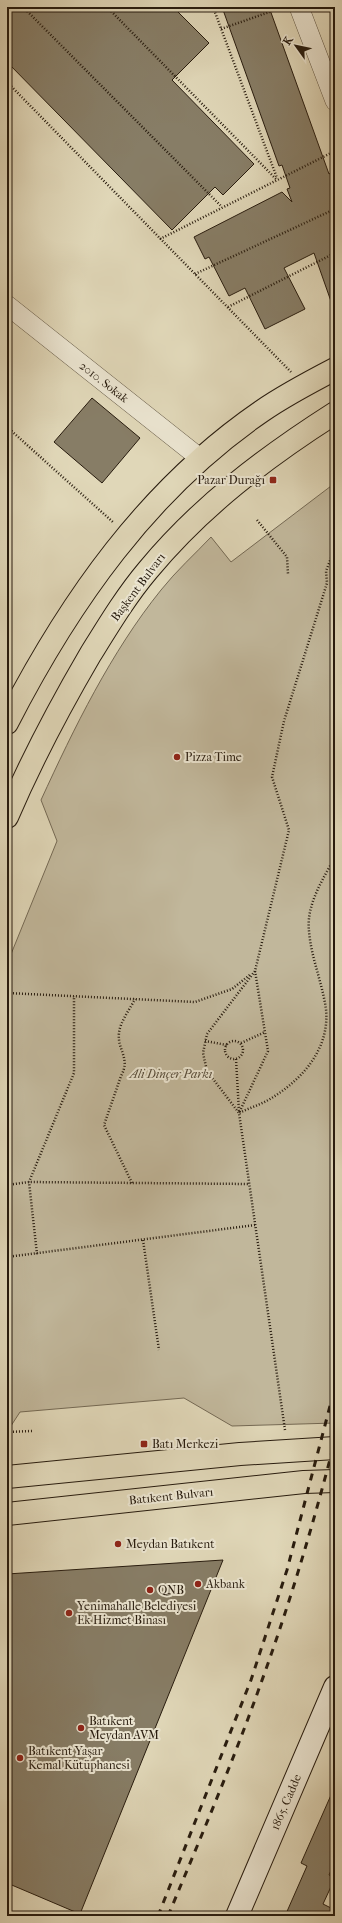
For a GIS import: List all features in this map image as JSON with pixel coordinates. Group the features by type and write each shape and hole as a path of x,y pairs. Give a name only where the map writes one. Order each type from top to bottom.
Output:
{"main road":[{"path":"10,710 74,606 98,571 126,535 161,496 202,459 262,411 335,368"},
{"name":"Başkent Bulvarı","path":"7,817 36,755 78,676 124,601 147,570 178,536 223,494 292,441 335,413"},
{"path":"7,1477 240,1454 335,1448"},
{"name":"Batıkent Bulvarı","path":"7,1514 241,1488 304,1482 335,1481"}],"street":[{"path":"299,7 335,101"},
{"name":"2010. Sokak","path":"7,305 202,459"},
{"name":"1865. Cadde","path":"237,1916 335,1687"}],"path":[{"path":"23,7 222,208"},
{"path":"107,7 278,180"},
{"path":"213,7 278,180"},
{"path":"221,29 284,7"},
{"path":"7,82 304,385"},
{"path":"160,239 335,151"},
{"path":"195,274 335,209"},
{"path":"228,308 335,253"},
{"path":"7,427 126,535"},
{"path":"257,520 287,557 288,574"},
{"path":"239,1113 207,1071 202,1053 207,1034 254,971 289,830 272,777 284,721 327,583 326,571 335,548"},
{"path":"239,1113 269,1100 300,1077 316,1056 325,1032 326,1008 308,930 313,900 335,857"},
{"path":"7,993 195,1002 232,989 254,971"},
{"path":"239,1113 268,1051 254,971"},
{"path":"37,1254 28,1182 74,1073 74,996"},
{"path":"132,1183 104,1125 118,1083 125,1069 119,1033 135,999"},
{"path":"206,1040 227,1045 235,1041 241,1043 265,1032"},
{"path":"227,1045 226,1054 230,1058 236,1059 242,1054 243,1048 241,1043"},
{"path":"236,1059 239,1113 285,1430"},
{"path":"7,1185 28,1182 249,1184"},
{"path":"7,1258 255,1225"},
{"path":"143,1240 159,1350"},
{"path":"7,1432 32,1431"}],"green space":[{"name":"Ali Dinçer Parkı","path":"335,483 335,1423 232,1426 184,1398 20,1412 7,1432 7,964 57,841 41,800 80,718 110,665 143,614 173,576 211,537 231,562"}],"building":[{"path":"7,7 173,7 209,43 172,80 254,164 223,195 215,187 172,230 7,62"},
{"path":"222,7 269,7 329,174 332,172 335,181 335,307 333,307 314,253 284,268 305,309 265,329 245,288 229,296 209,257 205,259 194,237 282,192 292,202 287,189 290,188 282,165 279,166"},
{"path":"92,398 140,438 102,483 54,442"},
{"name":"Batıkent Meydan AVM","path":"223,1560 80,1914 7,1883 7,1574"},
{"path":"335,1786 335,1862 329,1875 335,1878 323,1904 335,1910 335,1916 285,1916 307,1866 301,1863"}],"railway":[{"path":"158,1916 251,1680 287,1570 335,1387"},
{"path":"168,1916 228,1771 272,1653 301,1562 335,1440"}],"place":[{"name":"Pazar Durağı","path":"273,480"},
{"name":"Pizza Time","path":"177,757"},
{"name":"Batı Merkezi","path":"144,1444"},
{"name":"Meydan Batıkent","path":"118,1544"},
{"name":"Akbank","path":"198,1584"},
{"name":"QNB","path":"150,1590"},
{"name":"Yenimahalle Belediyesi Ek Hizmet Binası","path":"69,1613"},
{"name":"Batıkent Meydan AVM","path":"81,1728"},
{"name":"Batıkent Yaşar Kemal Kütüphanesi","path":"20,1758"}]}
